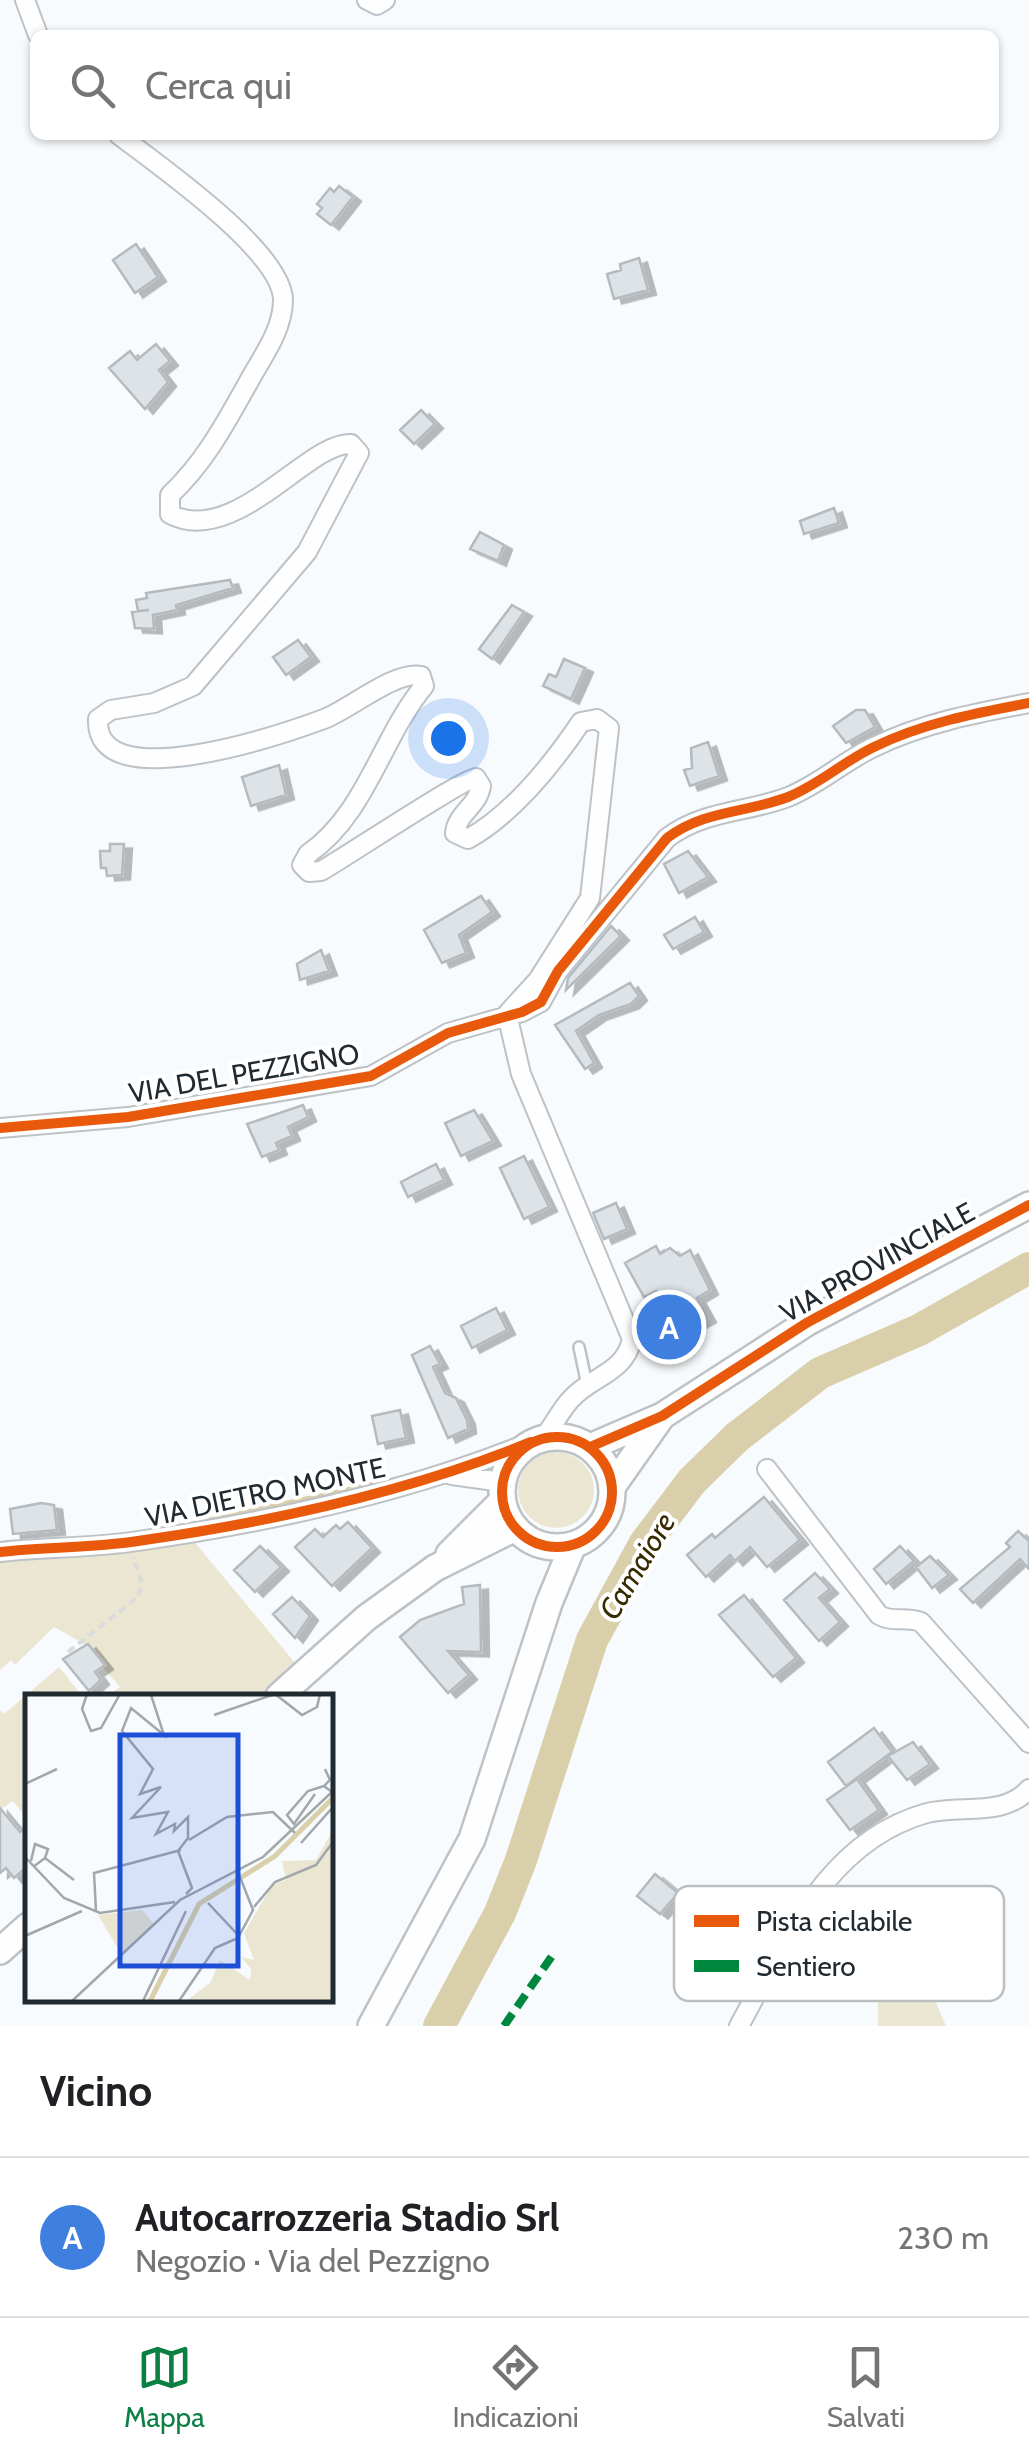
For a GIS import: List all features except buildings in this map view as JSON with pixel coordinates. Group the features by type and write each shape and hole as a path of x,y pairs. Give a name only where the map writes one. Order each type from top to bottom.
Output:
{"main road":[{"name":"VIA PROVINCIALE","path":"590,1447 662,1416 808,1322 1029,1204"},
{"name":"VIA PROVINCIALE","path":"371,2026 472,1839 549,1603 573,1545 603,1523 612,1487 662,1416"},
{"path":"435,1568 502,1491 512,1459 549,1434 590,1447 609,1472 612,1487"},
{"path":"502,1491 515,1528 545,1546 573,1545"},
{"path":"282,1694 366,1618 435,1568 515,1528"},
{"name":"VIA PROVINCIALE","path":"545,1546 549,1603"},
{"path":"0,1951 25,1929"}],"street":[{"path":"24,0 36,30"},
{"path":"367,0 377,4 385,0"},
{"path":"126,140 227,220 269,263 283,296 280,326 215,443 195,471 170,495 170,514 182,520 209,517 261,500 330,448 351,444 359,453 308,552 193,686 154,702 110,710 98,719 103,742 118,753 148,759 205,755 325,719 396,680 421,676 424,686 409,704 372,779 308,854 302,865 309,872 321,871 429,806 466,778 476,778 481,786 480,796 456,823 455,834 468,840 486,829 555,760 581,722 598,720 609,728 590,898 538,980 507,1014 521,1074 632,1339 629,1353 588,1388 572,1396 549,1434"},
{"name":"VIA DEL PEZZIGNO","path":"0,1128 128,1117 370,1076 448,1033 541,1002 558,971 667,838 689,821 759,808 807,789 873,747 941,721 1029,703"},
{"name":"VIA DIETRO MONTE","path":"0,1552 129,1542 290,1514 451,1475 549,1434"},
{"path":"767,1469 879,1616 888,1621 909,1618 920,1622 1029,1743"},
{"name":"VIA DIETRO MONTE","path":"451,1475 502,1491"},
{"path":"820,1886 833,1869 914,1818 929,1812 1010,1804 1029,1789"},
{"path":"739,2026 753,2001"}],"lane":[{"path":"579,1347 588,1388"}],"path":[{"path":"68,1652 138,1596 142,1583 129,1542"},
{"path":"22,1804 25,1808"}],"shaded area":[{"path":"556,1452 583,1463 594,1490 583,1517 556,1528 529,1517 518,1490 529,1463"},
{"path":"187,1533 301,1670 273,1694 110,1694 120,1687 81,1642 54,1627 15,1665 11,1660 0,1670 0,1559"},
{"path":"59,1667 80,1694 27,1694"},
{"path":"25,1696 25,1816 13,1801 0,1810 0,1710 4,1714"},
{"path":"878,2001 935,2001 946,2026 878,2026"}],"waterway":[{"name":"Camaiore","path":"439,2026 500,1913 592,1640 645,1543 692,1481 737,1437 820,1373 919,1330 1029,1268"},
{"path":"183,1526 397,1479"}],"marked path":[{"path":"504,2026 554,1953"}],"cycle path":[{"path":"0,1128 128,1117 371,1076 448,1033 522,1012 541,1002 558,971 667,838 681,829 710,817 788,797 863,753 911,731 1029,703"},
{"path":"590,1447 662,1416 808,1322 1029,1205"},
{"path":"557,1437 578,1441 596,1453 608,1471 612,1492 608,1513 596,1531 578,1543 557,1547 536,1543 518,1531 506,1513 502,1492 506,1471 518,1453 536,1441 557,1437"},
{"path":"0,1552 121,1543 288,1515 387,1491 531,1442"}],"place":[{"name":"Autocarrozzeria Stadio Srl","path":"669,1327"}]}
